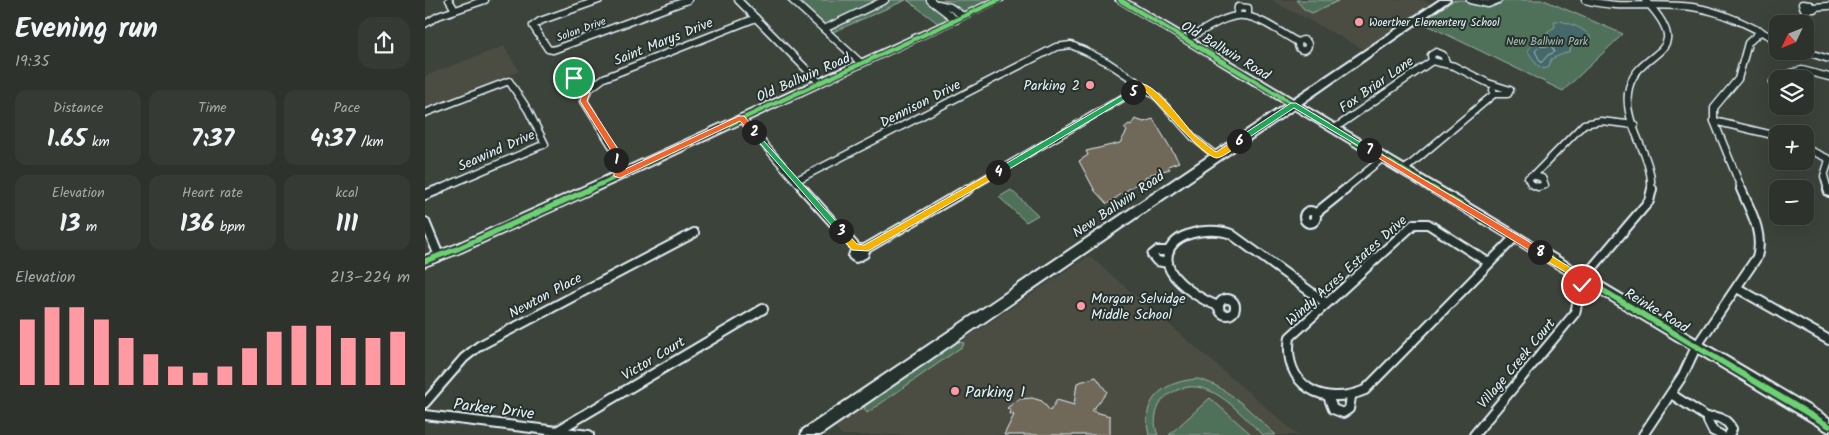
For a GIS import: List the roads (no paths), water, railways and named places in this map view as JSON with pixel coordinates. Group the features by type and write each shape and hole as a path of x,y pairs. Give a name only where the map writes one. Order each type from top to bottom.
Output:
{"street":[{"path":"449,0 455,10"},
{"path":"425,24 455,10 485,0"},
{"name":"Solon Drive","path":"599,0 533,26 548,49 555,49 688,0"},
{"path":"738,0 819,82"},
{"path":"792,0 861,63"},
{"path":"824,29 885,0"},
{"name":"Old Ballwin Road","path":"425,261 618,176 999,0"},
{"name":"Old Ballwin Road","path":"1120,0 1294,105"},
{"name":"New Ballwin Road","path":"808,435 1446,0"},
{"path":"1470,0 1487,4 1498,0"},
{"path":"1478,0 1487,4"},
{"path":"1585,0 1619,8 1677,6 1709,10 1735,18 1769,36"},
{"path":"1583,279 1649,201 1651,195 1651,178 1628,101 1631,82 1665,46 1668,38 1665,22 1645,0"},
{"path":"932,2 959,18"},
{"path":"1813,7 1829,6"},
{"path":"1186,40 1237,13 1248,13 1297,42"},
{"name":"Saint Marys Drive","path":"587,92 597,82 756,18"},
{"path":"1643,435 1683,375 1696,347 1756,258 1760,247 1760,236 1714,121 1714,108 1737,79 1742,69 1748,42 1761,31"},
{"name":"Dennison Drive","path":"797,180 1054,48 1071,45 1107,62 1143,86 1158,98 1193,138 1216,156"},
{"path":"1814,54 1829,59"},
{"name":"Fox Briar Lane","path":"1335,128 1432,61 1446,62 1490,84 1505,86 1510,90 1508,94 1494,94"},
{"path":"1814,73 1829,77"},
{"path":"597,82 577,78 565,83 567,86 587,92 584,101 614,149 618,176"},
{"name":"Seawind Drive","path":"425,113 509,81 528,110 545,144 425,195"},
{"path":"1404,170 1494,94 1490,84"},
{"path":"741,118 856,248 853,256 855,258 864,254 865,249 1143,86"},
{"name":"Reinke Road","path":"1294,105 1829,426"},
{"path":"1534,175 1584,124 1601,121 1635,124"},
{"path":"1714,121 1769,134"},
{"path":"1814,152 1829,160 1824,172 1825,184 1829,192"},
{"path":"1315,214 1383,158"},
{"path":"425,222 439,256"},
{"name":"Windy Acres Estates Drive","path":"1489,262 1435,228 1421,223 1415,224 1290,338 1287,357 1293,373 1305,386 1328,396 1351,397 1365,390 1515,237"},
{"path":"1218,306 1208,303 1180,280 1169,268 1169,251 1178,241 1195,231 1206,229 1225,232 1238,238 1327,303"},
{"name":"Newton Place","path":"425,404 464,358 479,346 694,233"},
{"path":"1168,263 1157,261 1152,255 1157,251 1169,251"},
{"name":"Village Creek Court","path":"1474,435 1575,314 1583,279"},
{"path":"1737,288 1829,340"},
{"name":"Victor Court","path":"557,431 763,309"},
{"path":"1671,394 1708,418 1710,427 1721,435"},
{"name":"Windy Acres Estates Drive","path":"1328,396 1333,408 1343,413 1349,408 1351,397"},
{"name":"Parker Drive","path":"425,415 589,435"},
{"path":"1708,418 1717,416 1725,419 1732,429 1729,435"}],"water":[{"path":"1554,21 1575,26 1585,31 1591,38 1572,42 1570,51 1551,59 1549,67 1544,69 1537,65 1527,50 1537,42 1552,41 1547,32 1555,27"}],"place":[{"name":"Woerther Elementery School","path":"1359,22"},
{"name":"Parking 2","path":"1090,85"},
{"name":"Morgan Selvidge Middle School","path":"1081,306"},
{"name":"Parking 1","path":"955,391"}],"park label":[{"name":"New Ballwin Park","path":"1547,41"}]}
